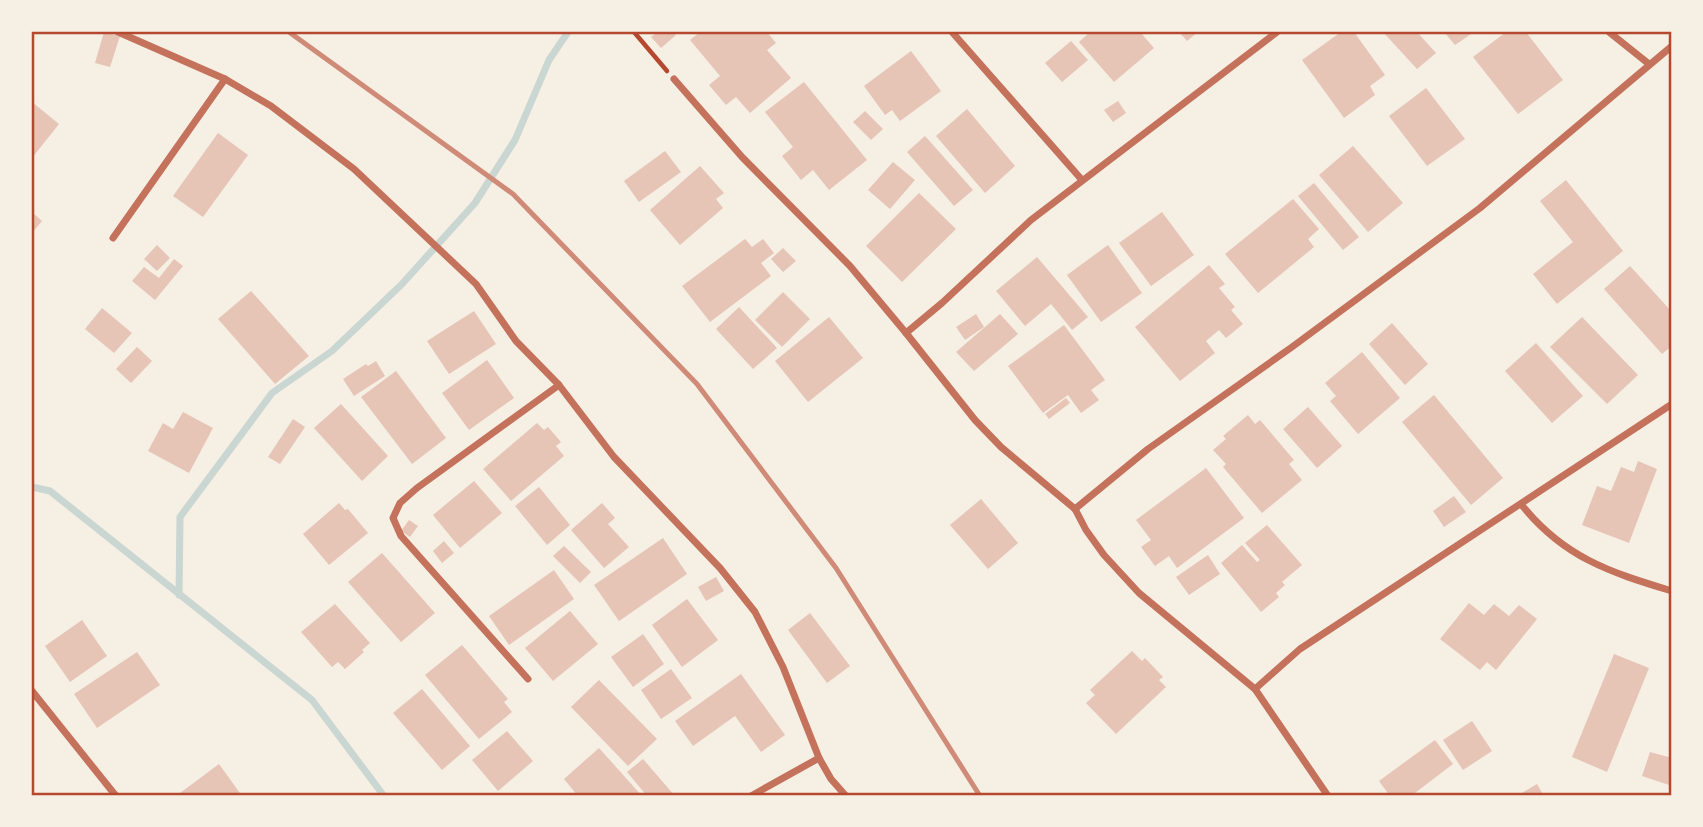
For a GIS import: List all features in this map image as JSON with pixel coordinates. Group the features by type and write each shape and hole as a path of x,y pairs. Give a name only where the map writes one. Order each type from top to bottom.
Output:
{"street":[{"path":"118,32 225,79 271,106 354,169 476,284 516,341 559,386 614,457 720,568 755,612 783,667 819,758 831,779 846,796"},
{"path":"952,32 1082,180"},
{"path":"906,332 942,303 1031,220 1277,32"},
{"path":"1609,32 1649,64"},
{"path":"1075,509 1147,449 1292,347 1480,208 1671,46"},
{"path":"113,238 225,79"},
{"path":"674,79 741,157 842,257 984,429 1001,447 1075,509 1104,555 1139,593 1255,689 1328,796"},
{"path":"528,680 401,536 393,518 400,503 416,488 559,386"},
{"path":"1255,689 1300,649 1671,404"},
{"path":"1521,504 1536,523 1566,548 1607,571 1671,591"},
{"path":"32,691 116,796"},
{"path":"751,796 819,758"}],"path":[{"path":"634,32 674,79"}],"building":[{"path":"104,32 120,36 110,67 95,63"},
{"path":"658,32 673,32 676,35 661,48 651,37"},
{"path":"700,32 767,32 776,43 767,50 791,78 750,113 736,97 726,105 709,85 720,76 690,40"},
{"path":"1090,32 1140,32 1154,48 1114,82 1079,42"},
{"path":"1179,32 1198,32 1187,41"},
{"path":"1341,32 1354,32 1385,75 1370,86 1375,95 1344,118 1302,60"},
{"path":"1383,32 1417,32 1436,53 1417,69"},
{"path":"1444,32 1474,32 1455,45"},
{"path":"1506,32 1526,32 1563,80 1518,114 1473,57"},
{"path":"1071,41 1088,60 1062,82 1045,63"},
{"path":"911,51 941,91 900,121 892,110 885,115 864,86"},
{"path":"804,82 867,160 829,190 813,170 801,180 782,156 793,147 765,112"},
{"path":"1426,88 1465,139 1427,166 1389,116"},
{"path":"1118,101 1126,113 1113,122 1104,110"},
{"path":"32,102 59,124 32,158"},
{"path":"967,109 1015,166 985,193 936,136"},
{"path":"865,111 883,129 871,140 853,122"},
{"path":"218,133 248,155 203,217 173,196"},
{"path":"925,136 973,190 954,206 907,152"},
{"path":"1353,146 1403,203 1368,232 1319,175"},
{"path":"665,151 681,172 639,202 624,181"},
{"path":"893,162 915,180 890,209 868,190"},
{"path":"700,166 724,193 716,199 723,208 680,245 650,210"},
{"path":"1566,180 1623,251 1557,304 1533,274 1573,242 1540,201"},
{"path":"1314,183 1359,237 1343,250 1298,196"},
{"path":"919,193 956,229 902,282 866,246"},
{"path":"1293,199 1319,229 1308,239 1314,247 1258,293 1225,254"},
{"path":"32,212 42,221 32,233"},
{"path":"1162,212 1194,255 1151,286 1119,243"},
{"path":"745,239 752,247 763,239 774,253 761,263 771,276 710,322 682,286"},
{"path":"157,245 170,258 157,271 144,259"},
{"path":"1108,245 1142,293 1101,322 1067,275"},
{"path":"783,248 796,261 783,272 771,259"},
{"path":"1037,257 1088,317 1072,330 1051,304 1025,326 996,291"},
{"path":"174,259 183,266 155,300 132,281 144,267 159,278"},
{"path":"1209,265 1225,284 1219,288 1235,307 1231,310 1243,324 1226,338 1219,330 1206,341 1215,353 1180,381 1135,327"},
{"path":"1630,266 1672,312 1672,346 1662,354 1604,289"},
{"path":"251,291 309,356 275,384 218,319"},
{"path":"783,292 810,319 782,347 755,320"},
{"path":"739,307 777,348 753,369 716,329"},
{"path":"102,308 132,333 114,353 85,329"},
{"path":"474,311 496,344 449,374 427,341"},
{"path":"976,314 984,327 965,340 956,327"},
{"path":"1000,314 1018,334 974,371 956,352"},
{"path":"829,317 863,358 808,402 775,361"},
{"path":"1582,317 1638,375 1607,404 1550,347"},
{"path":"1392,323 1428,364 1405,385 1369,344"},
{"path":"1064,325 1105,380 1091,390 1099,400 1081,413 1068,395 1043,413 1008,366"},
{"path":"1536,343 1583,396 1552,423 1505,371"},
{"path":"137,347 152,361 131,383 116,369"},
{"path":"1362,352 1400,398 1358,434 1330,401 1336,396 1325,383"},
{"path":"487,360 514,398 469,430 442,393"},
{"path":"376,361 385,376 354,396 343,379 366,364 368,366"},
{"path":"396,371 446,438 412,464 361,397"},
{"path":"1434,395 1503,478 1471,505 1402,422"},
{"path":"1066,398 1070,403 1049,419 1045,414"},
{"path":"341,404 388,456 362,481 314,428"},
{"path":"1308,407 1342,446 1317,468 1283,429"},
{"path":"183,412 213,428 189,473 148,451 163,423 173,429"},
{"path":"1248,415 1255,424 1260,420 1294,460 1289,464 1302,480 1262,513 1223,467 1226,464 1213,450 1226,439 1223,436"},
{"path":"293,419 305,427 280,464 268,457"},
{"path":"537,423 544,430 548,427 561,442 556,446 564,456 511,501 483,469"},
{"path":"1638,461 1657,469 1629,543 1582,525 1597,486 1611,491 1621,467 1634,472"},
{"path":"1206,468 1244,518 1177,568 1169,556 1155,566 1141,547 1151,540 1136,520"},
{"path":"474,481 502,513 460,548 433,515"},
{"path":"539,487 570,525 547,545 515,506"},
{"path":"1454,496 1466,512 1444,527 1433,511"},
{"path":"981,499 1018,543 988,569 950,525"},
{"path":"339,503 345,510 348,509 368,533 329,565 303,534"},
{"path":"602,503 615,518 608,524 629,547 604,568 571,530"},
{"path":"409,520 418,526 410,537 401,531"},
{"path":"1267,525 1302,565 1282,582 1285,585 1276,593 1279,597 1261,612 1221,563 1242,545 1257,562 1260,560 1245,543"},
{"path":"663,538 687,574 619,621 594,585"},
{"path":"444,541 454,553 442,563 433,551"},
{"path":"564,546 591,572 580,583 553,556"},
{"path":"382,553 435,613 401,642 348,582"},
{"path":"1208,555 1220,574 1189,595 1176,577"},
{"path":"554,570 574,599 509,645 489,616"},
{"path":"716,577 724,591 706,601 698,587"},
{"path":"687,599 718,640 682,667 652,625"},
{"path":"1469,603 1484,615 1494,604 1509,616 1519,605 1537,619 1496,670 1487,662 1480,670 1440,639"},
{"path":"335,604 370,643 345,669 338,662 332,667 301,632"},
{"path":"570,611 598,644 553,681 525,648"},
{"path":"810,613 850,666 827,683 788,630"},
{"path":"82,620 107,656 70,682 45,646"},
{"path":"643,634 664,664 633,687 611,657"},
{"path":"462,645 508,699 504,702 512,712 479,739 425,675"},
{"path":"1132,651 1142,661 1145,658 1163,677 1159,680 1166,687 1116,734 1086,703 1095,695 1090,690"},
{"path":"137,652 160,685 97,728 74,694"},
{"path":"1614,654 1649,668 1607,772 1572,757"},
{"path":"671,669 692,698 661,719 641,690"},
{"path":"741,674 785,735 761,752 735,716 693,746 675,721"},
{"path":"599,680 657,739 628,766 571,707"},
{"path":"422,689 470,746 442,770 393,713"},
{"path":"1472,721 1492,751 1463,770 1443,740"},
{"path":"507,731 533,761 498,791 472,760"},
{"path":"1435,740 1453,764 1411,796 1390,796 1379,781"},
{"path":"599,748 642,796 578,796 564,779"},
{"path":"1650,752 1672,758 1672,786 1642,776"},
{"path":"643,759 675,796 647,796 627,772"},
{"path":"219,764 242,796 176,796"},
{"path":"1537,784 1544,796 1517,796"}],"waterway":[{"path":"179,595 180,517 272,393 332,351 402,284 475,203 515,140 549,60 568,32"},
{"path":"32,487 50,491 312,700 384,796"}],"railway":[{"path":"289,32 513,194 697,384 836,568 980,796"}]}
